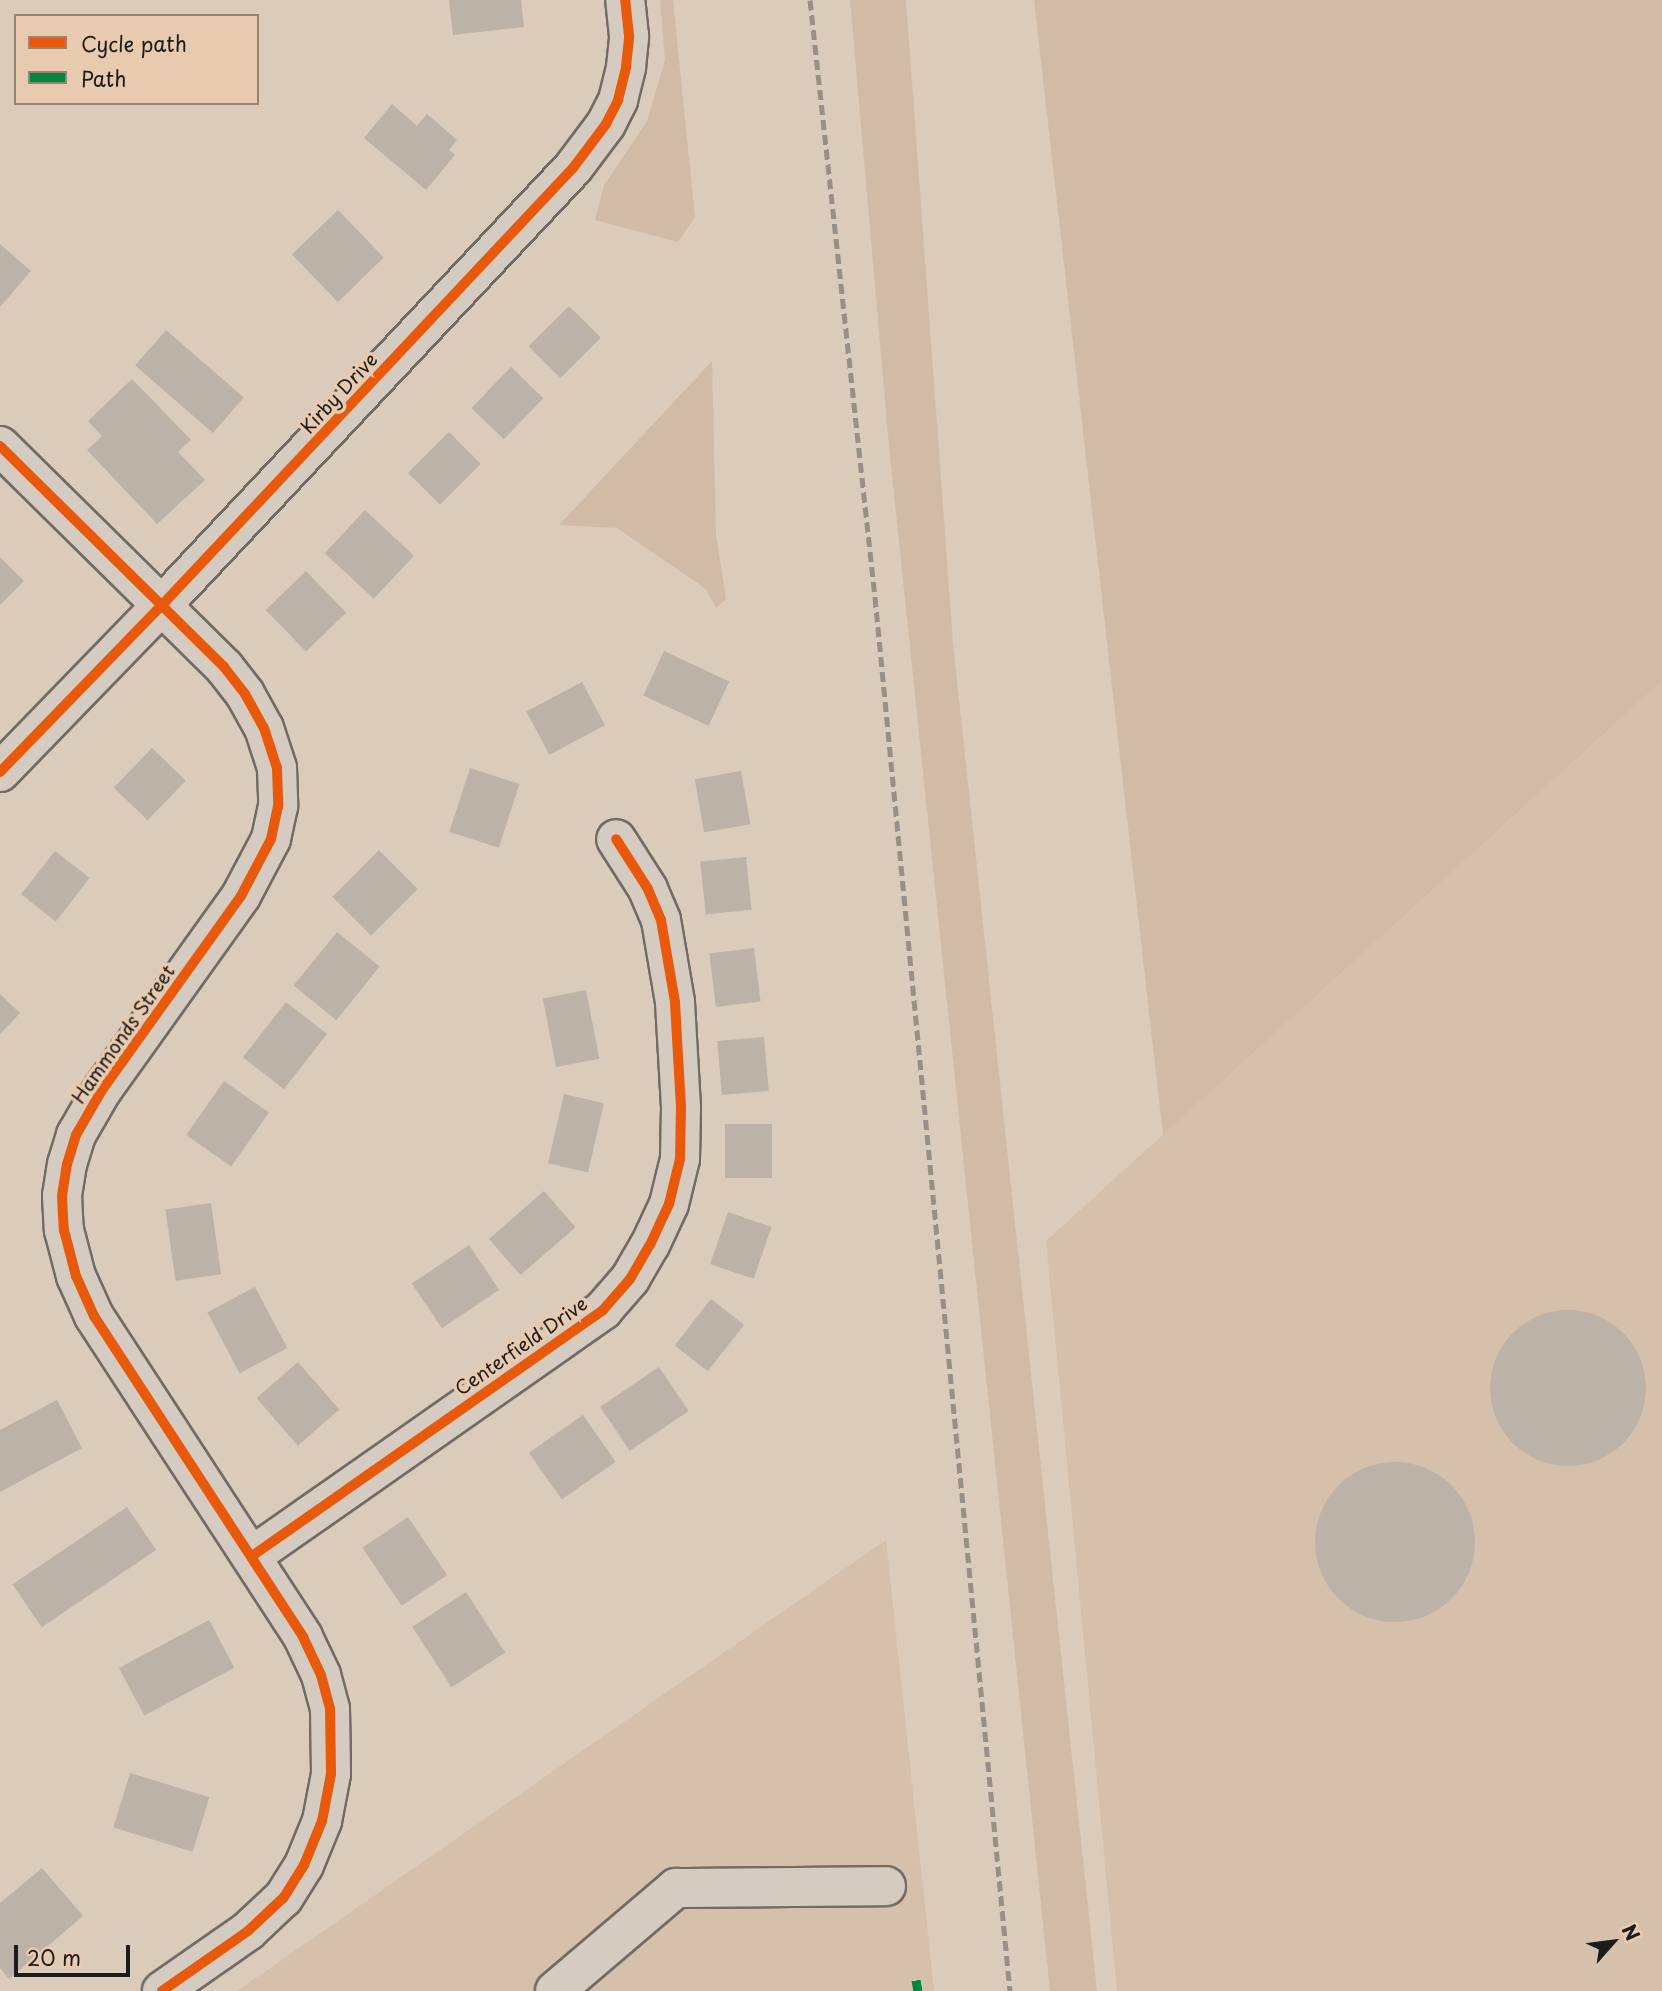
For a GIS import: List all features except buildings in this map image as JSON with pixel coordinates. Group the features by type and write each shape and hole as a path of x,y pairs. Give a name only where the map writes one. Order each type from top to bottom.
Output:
{"street":[{"name":"Kirby Drive","path":"0,772 162,606 573,168 606,124 618,100 626,67 629,36 625,0"},
{"name":"Hammonds Street","path":"0,446 224,667 245,694 264,728 277,768 278,806 271,839 242,896 102,1090 76,1135 67,1164 62,1196 64,1230 76,1276 94,1315 130,1375 303,1637 321,1675 330,1709 331,1774 322,1821 304,1864 283,1898 248,1931 162,1991"},
{"name":"Centerfield Drive","path":"252,1556 603,1310 630,1279 650,1245 669,1204 680,1159 681,1107 674,1002 661,920 648,889 616,839"},
{"path":"555,1991 676,1888 886,1885"}],"shaded area":[{"path":"660,0 673,0 695,217 678,242 595,220 604,185 647,121 665,60"},
{"path":"850,0 906,0 953,643 1097,1991 1050,1991 889,446"},
{"path":"1034,0 1662,0 1662,681 1163,1135"},
{"path":"712,361 716,534 726,599 716,608 706,589 617,528 559,525"},
{"path":"1662,681 1662,1991 1117,1991 1046,1241"},
{"path":"886,1540 934,1991 237,1991 654,1701"}],"railway":[{"path":"810,0 875,597 1010,1991"}],"marked path":[{"path":"916,1980 918,1991"}],"cycle path":[{"path":"0,772 162,605 573,168 606,124 618,100 626,67 629,36 625,0"},
{"path":"0,446 224,667 245,694 264,728 277,768 278,806 271,839 241,896 102,1090 76,1135 67,1164 62,1196 64,1230 76,1276 94,1316 303,1637 321,1675 330,1709 331,1774 322,1821 304,1865 283,1898 248,1931 162,1991"},
{"path":"252,1556 603,1310 630,1279 650,1245 669,1204 680,1159 681,1107 675,1002 661,920 648,889 616,839"}]}
